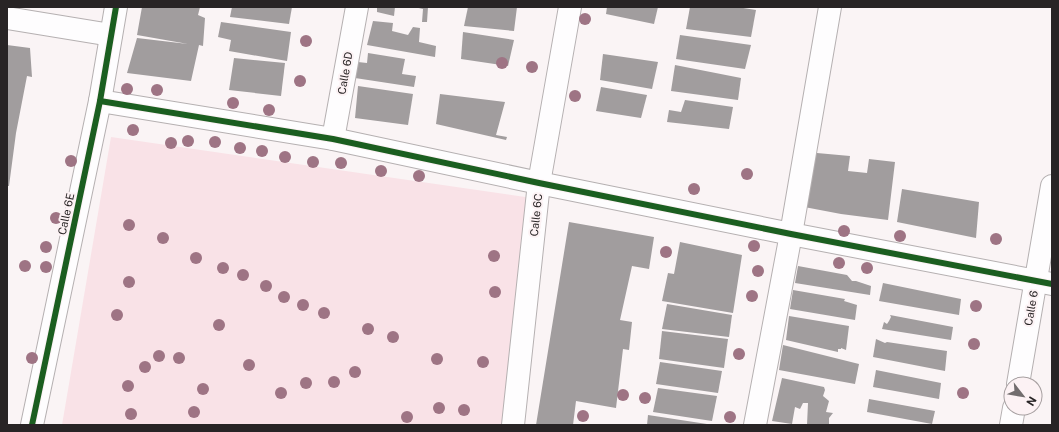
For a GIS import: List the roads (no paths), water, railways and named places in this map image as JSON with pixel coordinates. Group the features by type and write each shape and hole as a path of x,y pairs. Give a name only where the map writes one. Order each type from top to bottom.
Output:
{"street":[{"name":"Calle 6E","path":"32,425 100,101 110,35 116,7"},
{"name":"Calle 6D","path":"334,139 357,7"},
{"name":"Calle 6C","path":"513,425 539,182 570,7"},
{"path":"755,425 791,234 830,7"},
{"path":"7,18 110,35"},
{"path":"100,101 334,139 791,234 1044,282"},
{"name":"Calle 6","path":"1020,376 1044,282 1052,186"}]}
